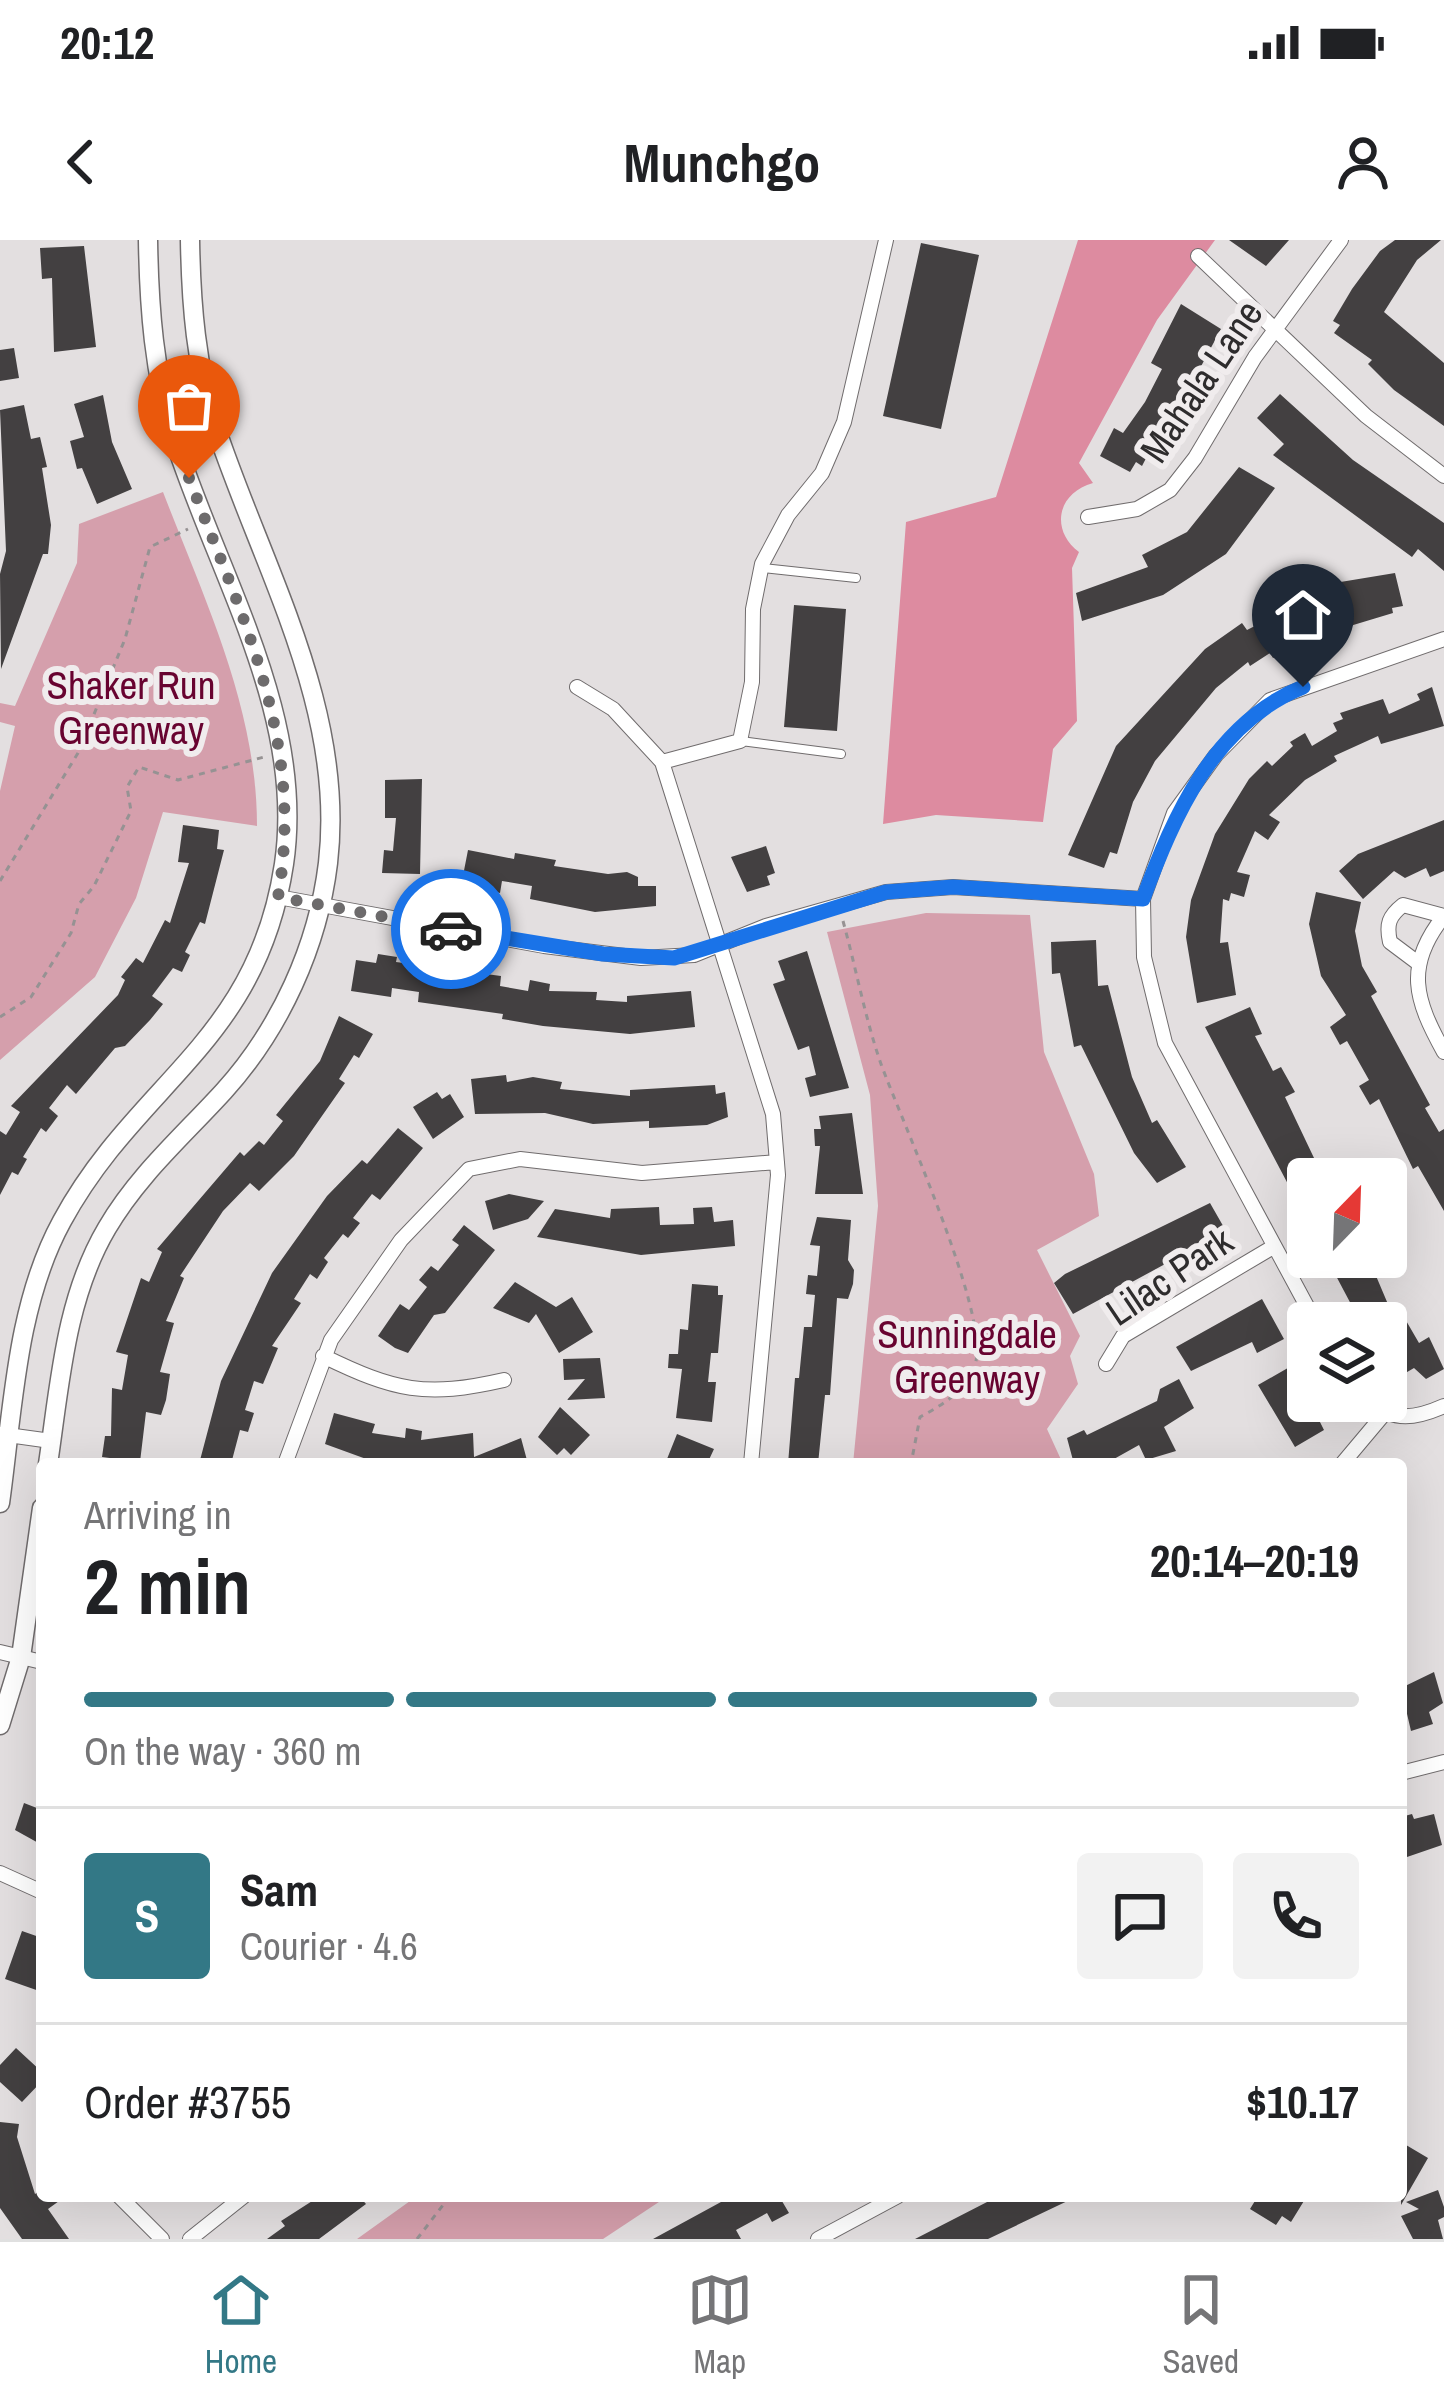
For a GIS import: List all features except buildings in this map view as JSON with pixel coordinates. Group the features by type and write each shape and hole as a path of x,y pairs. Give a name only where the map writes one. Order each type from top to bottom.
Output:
{"street":[{"path":"0,1503 5,1435 28,1310 60,1225 98,1165 194,1061 235,1006 278,897 288,812 274,713 174,436 148,299 148,240"},
{"path":"49,1458 67,1334 85,1273 132,1190 226,1089 272,1028 320,905 331,814 325,741 288,621 215,424 191,296 190,240"},
{"name":"Mahala Lane","path":"1088,517 1137,509 1170,490 1196,458 1276,326 1341,240"},
{"path":"662,762 740,741 752,682 753,609 761,568 788,515 822,473 844,422 882,241"},
{"path":"1198,256 1366,416 1444,476"},
{"path":"1304,1302 1165,1043 1144,957 1143,899 1174,813 1216,754 1270,700 1444,639"},
{"path":"577,687 614,709 662,762 768,1096 777,1162 752,1458"},
{"path":"278,897 622,956 674,958 838,902 886,892 953,887 1143,899"},
{"path":"1418,963 1390,942 1387,926 1403,905 1444,916 1425,940 1415,976 1444,1052"},
{"path":"287,1458 323,1356 401,1240 452,1183 478,1165 520,1159 642,1173 777,1162"},
{"name":"Lilac Park","path":"1106,1364 1123,1336 1273,1247"},
{"path":"323,1356 398,1390 460,1390 504,1380"},
{"path":"1407,1416 1418,1417 1444,1406"},
{"path":"1347,1458 1377,1422"},
{"path":"5,1435 51,1442"},
{"path":"0,1725 21,1657 36,1551"},
{"path":"0,1652 36,1661"},
{"path":"1407,1771 1444,1762"},
{"path":"0,1873 36,1889"},
{"path":"125,2202 162,2239"},
{"path":"190,2239 236,2202"},
{"path":"818,2239 887,2202"}],"lane":[{"path":"761,568 856,578"},
{"path":"740,741 841,754"}],"path":[{"path":"0,881 78,753 125,639 150,547 183,531"},
{"path":"0,1017 31,997 71,933 79,904 94,886 131,812 127,787 140,766 178,780 283,754"},
{"path":"838,902 880,1062 931,1184 976,1334 976,1360 957,1395 920,1418 911,1458"},
{"path":"416,2239 445,2202"}],"green space":[{"name":"Shaker Run Greenway","path":"163,492 238,697 255,782 257,826 163,812 136,898 95,977 0,1060 0,791 15,726 0,722 0,703 15,706 77,563 79,524"},
{"name":"Sunningdale Greenway","path":"926,913 1030,915 1044,1052 1094,1174 1099,1216 1037,1250 1080,1336 1070,1356 1078,1384 1047,1429 1060,1458 854,1458 878,1206 870,1095 827,932"},
{"path":"409,2202 659,2202 603,2239 357,2239"}],"shaded area":[{"path":"1078,240 1215,240 1157,320 1079,463 1093,483 1072,495 1062,513 1064,533 1079,552 1072,568 1077,721 1053,749 1043,822 936,815 883,824 906,522 996,497"}],"way so far":[{"path":"189,478 248,635 283,748 288,812 278,897 451,929"}],"route":[{"path":"451,929 603,954 674,958 694,955 838,902 886,892 953,887 1143,899 1174,813 1216,754 1270,700 1303,687"}]}
